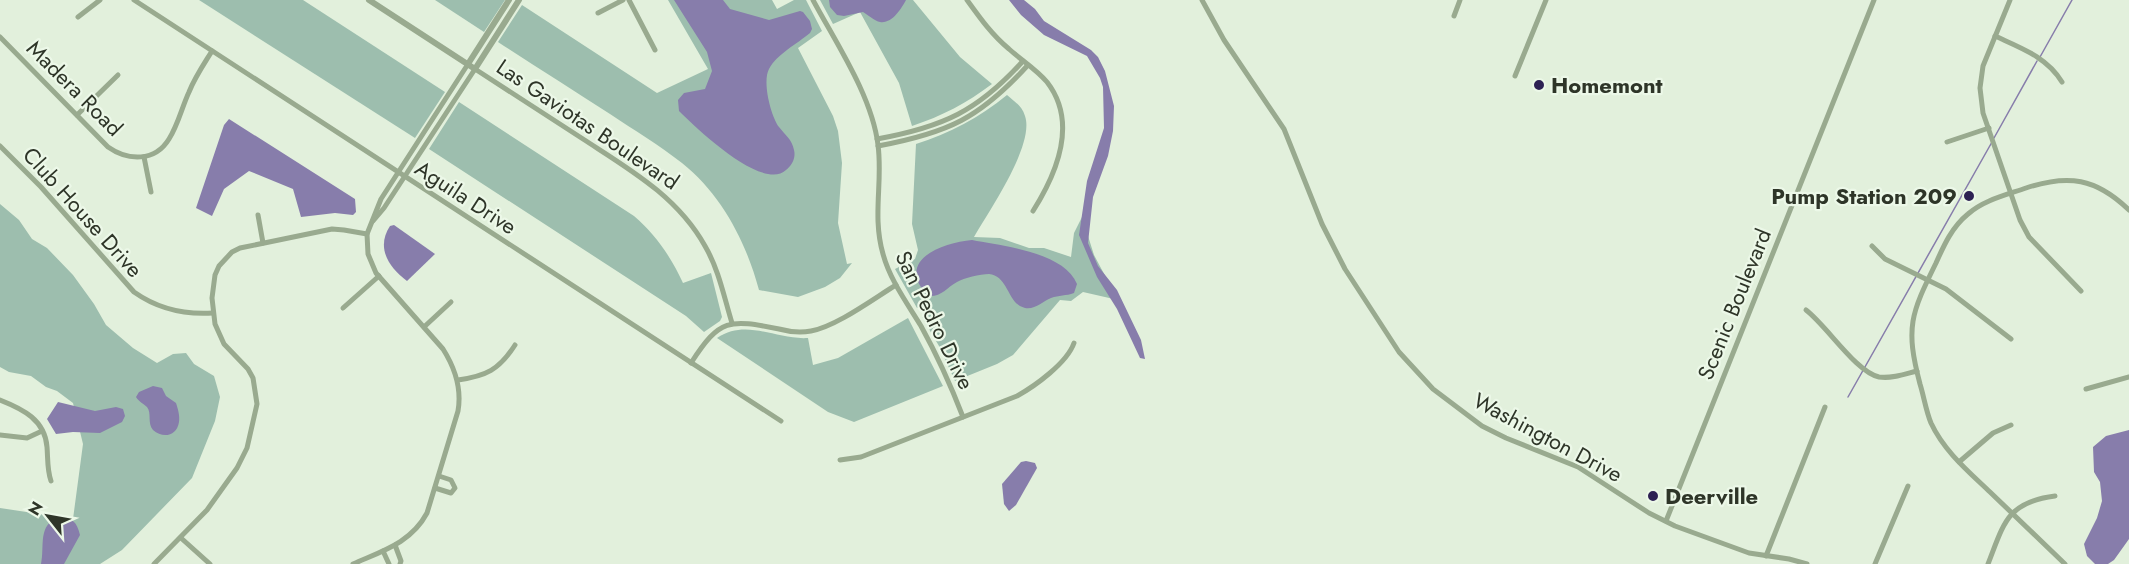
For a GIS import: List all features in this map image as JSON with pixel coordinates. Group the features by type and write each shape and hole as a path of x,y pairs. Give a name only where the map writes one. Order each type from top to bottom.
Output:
{"street":[{"path":"78,17 100,0"},
{"name":"Aguila Drive","path":"134,0 781,421"},
{"name":"Las Gaviotas Boulevard","path":"369,0 639,176 673,203 693,227 711,256 732,323"},
{"path":"353,564 403,542 422,523 439,476 460,400 458,380 451,361 379,276 368,254 367,234 379,203 509,0"},
{"path":"370,225 405,177 519,0"},
{"path":"598,13 623,0"},
{"path":"629,0 655,50"},
{"name":"San Pedro Drive","path":"813,0 865,97 878,142 878,229 885,260 896,285 932,347 963,417"},
{"path":"967,0 993,34 1038,73 1052,89 1059,104 1063,123 1060,152 1047,187 1033,211"},
{"name":"Washington Drive","path":"1202,0 1224,40 1284,129 1322,224 1342,265 1390,340 1408,363 1448,401 1482,426 1578,467 1666,521 1737,549 1807,564"},
{"path":"1454,16 1460,0"},
{"path":"1515,76 1546,0"},
{"name":"Scenic Boulevard","path":"1666,521 1874,0"},
{"path":"2010,0 1983,66 1980,98 2020,220 2028,237 2081,291"},
{"path":"1995,36 2023,49 2054,68 2062,82"},
{"name":"Madera Road","path":"0,37 113,150 132,158 144,157"},
{"path":"151,192 144,157 160,149 170,138 190,89 212,51"},
{"path":"878,142 950,119 989,95 1025,63"},
{"path":"77,115 118,75"},
{"path":"1947,142 1989,128"},
{"name":"Club House Drive","path":"0,146 41,187 134,292 171,311 213,313"},
{"path":"2065,564 1942,443 1931,422 1917,371 1912,346 1912,321 1916,305 1947,240 1966,215 1984,203 2056,180 2074,180 2106,191 2129,210"},
{"path":"258,215 263,243"},
{"path":"154,564 207,510 244,456 257,404 253,378 248,369 224,344 213,313 213,284 219,266 231,252 263,243 332,229 367,234"},
{"path":"1872,246 1885,259 1952,293 2011,339"},
{"path":"343,308 379,276"},
{"path":"691,363 710,336 732,323 744,322 790,332 814,331 837,321 896,285"},
{"path":"424,327 450,302"},
{"path":"1806,310 1822,324 1859,365 1869,372 1878,376 1892,377 1917,371"},
{"path":"840,460 861,457 1027,390 1065,358 1074,343"},
{"path":"458,380 474,378 493,370 506,359 515,345"},
{"path":"2086,389 2129,377"},
{"path":"0,400 29,413 42,431 47,441 51,481"},
{"path":"1766,556 1825,407"},
{"path":"1959,462 1993,433 2011,425"},
{"path":"0,435 27,438 42,431"},
{"path":"435,488 451,493 455,488 451,480 439,476"},
{"path":"1875,564 1908,486"},
{"path":"1988,564 2003,526 2012,513 2033,499 2055,496"},
{"path":"181,538 210,564"},
{"path":"395,545 400,564"},
{"path":"383,551 389,564"}],"green space":[{"path":"199,0 303,0 445,92 415,138"},
{"path":"435,0 505,0 484,32"},
{"path":"668,0 772,0 777,9 794,0 806,0 822,31 798,48 833,116 838,131 842,163 838,223 847,264 852,263 840,278 825,287 798,297 759,290 747,254 731,221 721,205 696,176 655,144 498,42 522,5 657,93 708,69"},
{"path":"820,0 913,0 960,57 992,84 954,108 912,126 899,83 860,12 833,24"},
{"path":"1007,95 1020,107 1025,116 1026,128 1023,143 1009,178 974,237 1000,238 1029,248 1044,248 1071,257 1074,233 1090,201 1088,236 1094,255 1118,300 1083,292 1071,301 1060,300 1013,355 955,381 939,346 922,317 933,313 928,304 917,308 895,269 915,259 918,250 912,224 916,144 964,124"},
{"path":"459,102 634,216 662,247 683,283 711,273 722,317 720,321 704,332 686,316 429,149"},
{"path":"0,204 19,220 32,239 47,248 73,275 106,325 133,348 157,363 173,354 186,353 194,364 214,376 220,397 215,421 192,478 122,550 100,564 0,564 0,508 73,519 83,444 73,403 31,376 9,372 0,367"},
{"path":"908,318 943,386 854,422 828,412 717,338 728,332 750,330 808,338 813,365 838,358"}],"shaded area":[{"path":"674,0 723,0 730,9 769,20 800,11 810,21 812,29 810,33 777,59 767,75 768,99 773,115 794,150 793,161 786,170 775,174 762,172 747,165 714,143 679,111 678,100 684,93 705,89 712,71 707,52"},
{"path":"829,0 906,0 892,18 880,22 863,12 837,15 830,7"},
{"path":"1009,0 1024,0 1044,21 1091,50 1098,57 1105,71 1114,106 1113,131 1108,156 1093,197 1088,243 1098,266 1117,290 1141,340 1145,359 1140,358 1117,309 1097,277 1079,235 1087,181 1104,128 1103,87 1100,78 1087,56 1044,35 1021,15"},
{"path":"229,119 355,199 356,212 353,215 335,213 301,217 293,189 249,171 224,189 212,216 196,208 224,125"},
{"path":"394,225 435,254 407,281 394,269 384,249 386,234 390,226"},
{"path":"972,240 1031,252 1059,264 1070,273 1077,284 1074,293 1048,299 1036,307 1025,308 1015,301 1001,280 989,274 964,279 940,294 928,296 919,283 916,272 919,263 936,250"},
{"path":"153,386 162,388 166,396 176,403 179,415 178,427 169,435 161,435 153,430 147,407 136,397 139,392"},
{"path":"58,402 95,411 116,407 123,409 125,416 122,422 100,433 56,434 47,419"},
{"path":"2129,430 2129,539 2114,560 2108,564 2095,564 2087,556 2084,544 2097,518 2102,501 2100,482 2094,472 2093,447 2106,436"},
{"path":"1021,462 1035,463 1037,468 1016,505 1009,511 1004,504 1002,484"},
{"path":"59,517 73,521 80,535 64,564 41,564 43,537 47,525"}],"waterway":[{"path":"2040,57 2072,0"},
{"path":"1994,138 2037,61"},
{"path":"1848,397 1992,142"}],"place":[{"name":"Homemont","path":"1539,85"},
{"name":"Pump Station 209","path":"1969,196"},
{"name":"Deerville","path":"1653,496"}]}
